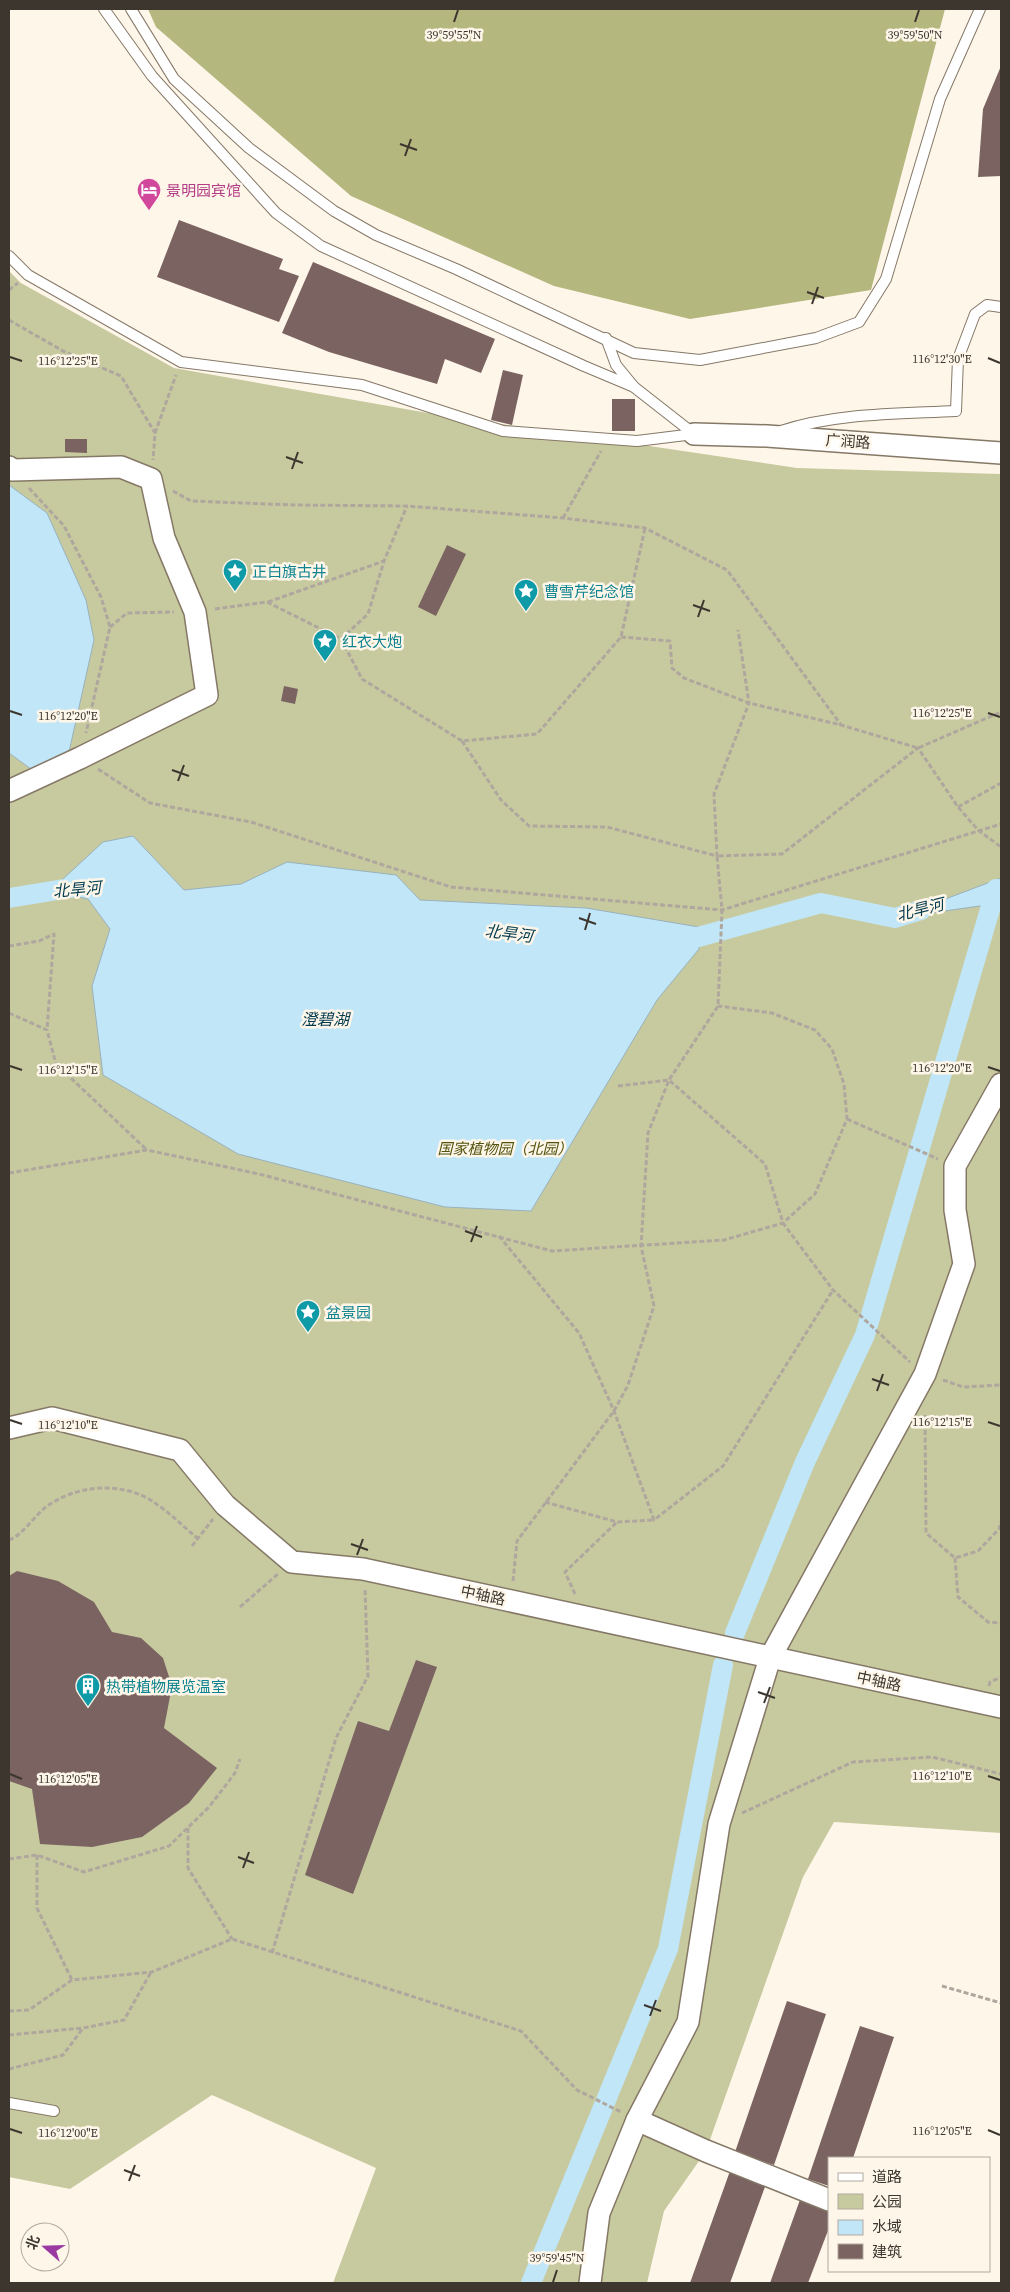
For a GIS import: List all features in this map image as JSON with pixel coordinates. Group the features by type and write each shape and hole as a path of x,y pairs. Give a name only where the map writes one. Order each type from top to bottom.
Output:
{"street":[{"name":"广润路","path":"694,434 767,436 1001,453"},
{"path":"9,791 207,695 195,612 164,538 151,479 121,467 10,468"},
{"path":"590,2283 599,2213 637,2120 688,2022 719,1824 770,1658 925,1374 964,1264 955,1210 955,1166 1001,1084"},
{"path":"9,1428 52,1418 180,1450 225,1505 292,1562"},
{"name":"中轴路","path":"292,1562 364,1570 1001,1707"},
{"path":"637,2120 706,2151 828,2200"}],"lane":[{"path":"104,9 152,76 276,213 321,246 634,387"},
{"path":"132,9 174,79 249,148 334,211 376,235 456,269 634,352 700,360 816,338 859,322 886,279 940,100 980,9"},
{"path":"9,256 28,275 181,362 362,385 504,431 608,441 637,441 694,434"},
{"path":"767,436 804,423 849,417 956,411 958,359 975,314 987,305 1001,307"},
{"path":"606,338 616,364 634,387 694,434"},
{"path":"9,2103 54,2111"}],"path":[{"path":"9,320 63,351 121,376 155,433"},
{"path":"181,362 155,433 151,479 191,501 294,505 407,506 563,518 645,528 727,570 841,725"},
{"path":"563,518 608,441"},
{"path":"10,468 64,526 101,597 110,627 80,758 150,803 251,822 451,887 722,910 1001,824"},
{"path":"341,639 368,614 384,561 407,506"},
{"path":"462,741 537,734 621,637 645,528"},
{"path":"110,627 127,613 195,612 267,602 384,561"},
{"path":"267,602 341,639 362,679 462,741 501,800 529,826 607,827 716,856 782,854 918,748 1001,712"},
{"path":"511,1601 516,1541 614,1411 628,1385 654,1306 641,1246 648,1133 669,1080 718,1006 722,910 716,856 714,794 749,703 738,630"},
{"path":"621,637 670,641 672,668 684,678 749,703 841,725 918,748 958,807 978,830 1001,847"},
{"path":"958,807 1001,783"},
{"path":"9,946 40,941 54,934 46,1030 56,1064 147,1150"},
{"path":"9,1174 147,1150 259,1174 552,1251 724,1240 783,1223 815,1194 847,1119 844,1084 835,1058 832,1050 815,1030 772,1013 718,1006"},
{"path":"9,1013 46,1030"},
{"path":"618,1086 669,1080 765,1164 783,1223 834,1291 914,1366 925,1374 963,1387 1001,1385"},
{"path":"847,1119 955,1166"},
{"path":"499,1236 579,1333 614,1411 654,1520"},
{"path":"545,1502 617,1522 654,1520 723,1466 834,1291"},
{"path":"925,1414 926,1533 955,1558 958,1597 988,1622 1001,1623"},
{"path":"9,1540 47,1506 72,1493 93,1488 116,1488 137,1492 155,1503 197,1538"},
{"path":"192,1546 225,1505"},
{"path":"955,1558 978,1551 999,1529 1001,1520"},
{"path":"586,1617 565,1572 617,1522"},
{"path":"240,1607 292,1562"},
{"path":"272,1953 336,1738 368,1676 364,1570"},
{"path":"719,1824 853,1762 932,1757 1001,1774"},
{"path":"9,1858 37,1855 84,1872 169,1846 209,1807 235,1773 240,1759"},
{"path":"188,1828 188,1868 232,1939 521,2031 576,2090 637,2120"},
{"path":"37,1855 37,1908 72,1980"},
{"path":"9,2011 29,2010 72,1980 152,1972 232,1939"},
{"path":"9,2035 83,2028 124,2020 152,1972"},
{"path":"942,1986 1001,2003"},
{"path":"9,2069 63,2055 83,2028"}],"green space":[{"path":"148,9 945,9 871,290 690,319 554,286 351,196 156,27"},
{"name":"国家植物园（北园）","path":"9,271 21,283 174,368 428,413 797,468 1001,474 1001,1833 834,1822 803,1877 706,2151 664,2211 647,2283 333,2283 376,2168 212,2095 70,2189 9,2177"}],"water":[{"path":"9,485 47,513 86,600 94,640 69,752 31,769 9,753"},
{"name":"澄碧湖","path":"133,836 184,890 241,884 287,862 396,875 420,900 586,908 699,927 699,949 657,1000 531,1211 445,1207 238,1154 103,1075 92,986 110,929 88,899 50,891 103,842"},
{"path":"1001,878 1001,903 895,918"}],"building":[{"path":"1001,66 1001,176 978,177 983,109"},
{"path":"179,220 283,259 279,269 299,276 279,322 157,277"},
{"path":"313,262 495,339 481,373 445,359 437,384 329,352 282,333"},
{"path":"503,370 523,375 512,425 491,420"},
{"path":"612,399 635,399 635,431 612,431"},
{"path":"65,439 87,439 87,453 65,452"},
{"path":"447,545 466,554 436,616 418,607"},
{"path":"284,686 298,689 295,704 281,701"},
{"name":"热带植物展览温室","path":"17,1571 58,1581 94,1602 112,1632 141,1638 163,1658 172,1686 164,1728 217,1768 189,1803 142,1837 92,1847 40,1844 32,1789 9,1781 9,1576"},
{"path":"416,1660 437,1667 353,1894 305,1875 358,1721 389,1731"},
{"path":"787,2001 826,2014 774,2165 735,2152"},
{"path":"860,2026 894,2037 853,2157 828,2157 828,2186 808,2179"},
{"path":"730,2171 766,2184 730,2283 690,2283"},
{"path":"801,2197 828,2207 828,2231 808,2283 770,2283"}],"waterway":[{"name":"北旱河","path":"9,898 76,887"},
{"path":"735,1633 805,1462 865,1335 996,889"},
{"name":"北旱河","path":"673,944 821,903 895,918 921,910"},
{"path":"531,2283 668,1949 723,1665"}],"place":[{"name":"景明园宾馆","path":"149,211"},
{"name":"正白旗古井","path":"235,592"},
{"name":"曹雪芹纪念馆","path":"526,612"},
{"name":"红衣大炮","path":"325,662"},
{"name":"盆景园","path":"308,1333"},
{"name":"热带植物展览温室","path":"88,1707"}]}
